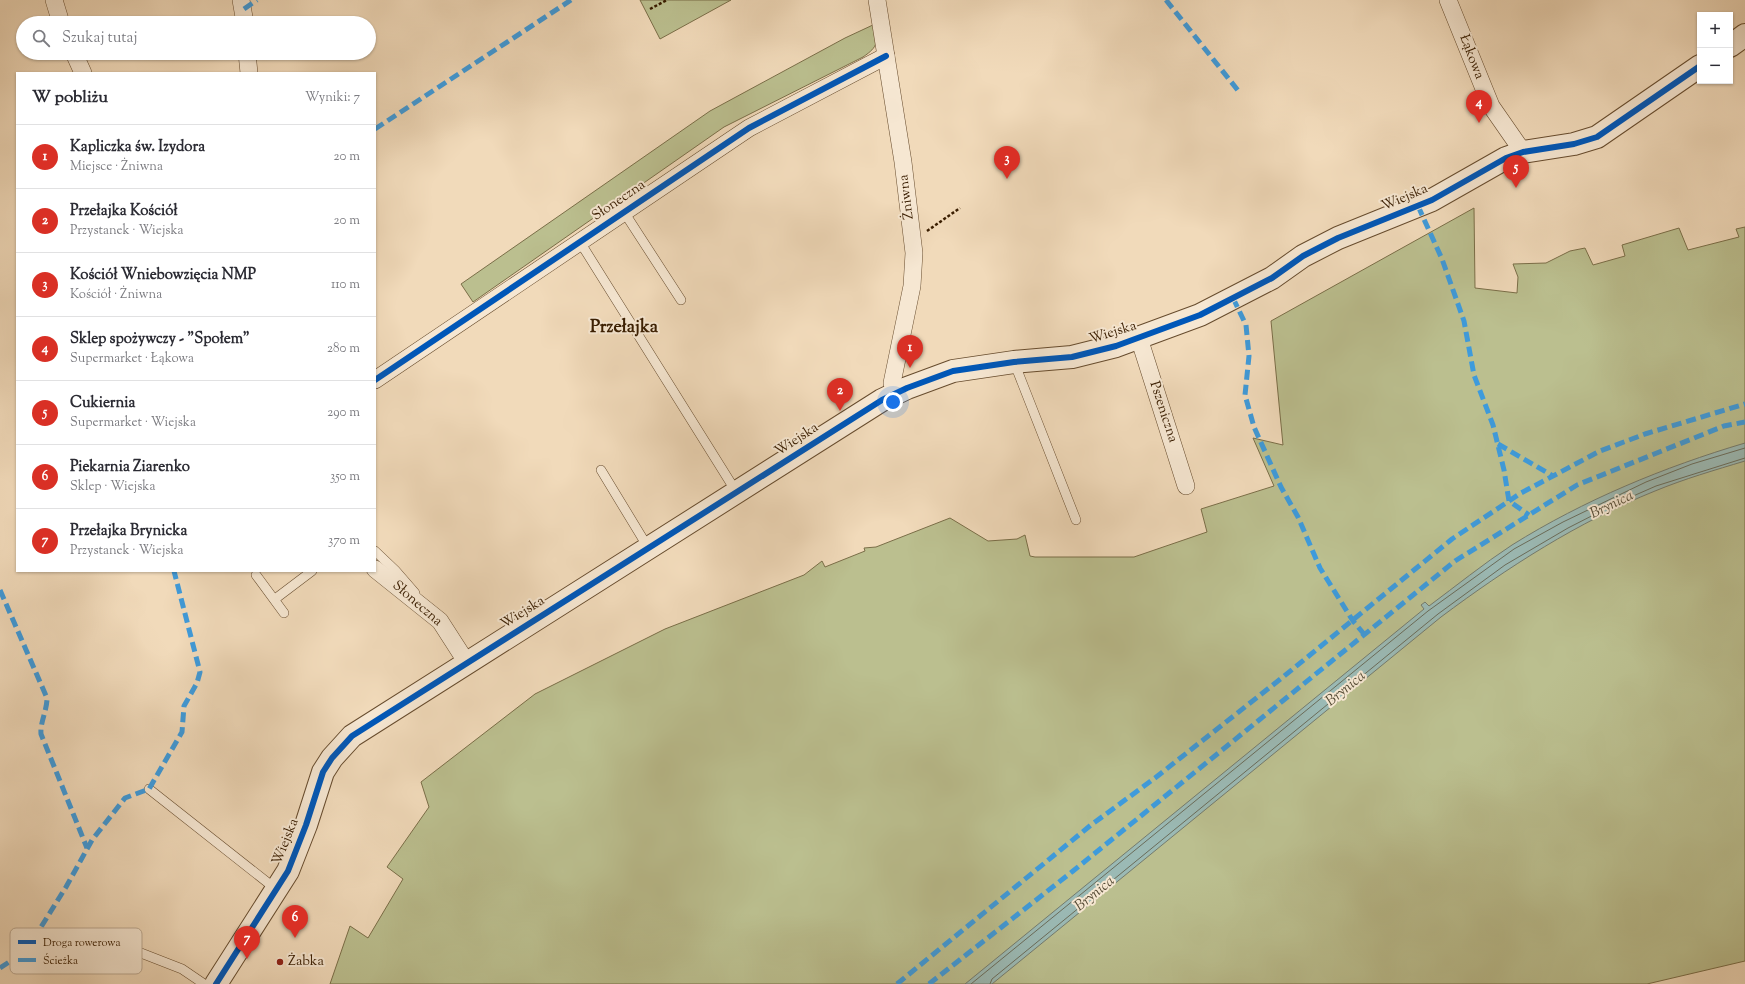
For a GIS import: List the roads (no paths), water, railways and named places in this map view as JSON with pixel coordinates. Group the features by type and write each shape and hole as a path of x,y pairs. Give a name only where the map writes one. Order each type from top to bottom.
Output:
{"street":[{"path":"54,0 59,16"},
{"path":"241,0 244,16"},
{"name":"Żniwna","path":"877,0 903,162 914,253 912,286 892,384 895,394"},
{"name":"Łąkowa","path":"1448,0 1491,106 1523,152"},
{"path":"1733,44 1745,35"},
{"name":"Słoneczna","path":"376,379 749,128 886,56"},
{"path":"77,60 83,72"},
{"path":"248,60 249,72"},
{"name":"Wiejska","path":"216,984 288,871 306,825 322,772 332,758 352,736 895,394 953,371 1014,362 1072,357 1116,346 1200,315 1272,278 1310,252 1338,238 1432,200 1506,158 1523,152 1574,144 1597,137 1697,68"},
{"name":"Pszeniczna","path":"1139,338 1186,486"},
{"name":"Słoneczna","path":"376,570 440,621 466,663"}],"lane":[{"path":"624,212 681,300"},
{"path":"580,242 737,493"},
{"path":"1014,362 1076,520"},
{"path":"601,470 649,549"},
{"path":"376,552 395,570 440,621"},
{"path":"275,599 311,572"},
{"path":"256,575 284,613"},
{"path":"149,789 276,890"},
{"path":"142,953 182,969 204,984"}],"water":[{"name":"Brynica","path":"1745,443 1745,461 1677,483 1626,503 1571,531 1544,547 1466,599 1441,617 992,984 965,984 1424,609 1421,605 1425,602 1429,606 1480,567 1512,545 1567,513 1655,474 1715,452"}],"place":[{"name":"Sklep spożywczy - \"Społem\"","path":"1479,123"},
{"name":"Kościół Wniebowzięcia NMP","path":"1007,179"},
{"name":"Cukiernia","path":"1516,188"},
{"name":"Kapliczka św. Izydora","path":"910,368"},
{"name":"Przełajka Kościół","path":"840,411"},
{"name":"Piekarnia Ziarenko","path":"295,938"},
{"name":"Przełajka Brynicka","path":"247,959"},
{"name":"Żabka","path":"280,962"}],"district":[{"name":"Przełajka","path":"624,328"}]}
